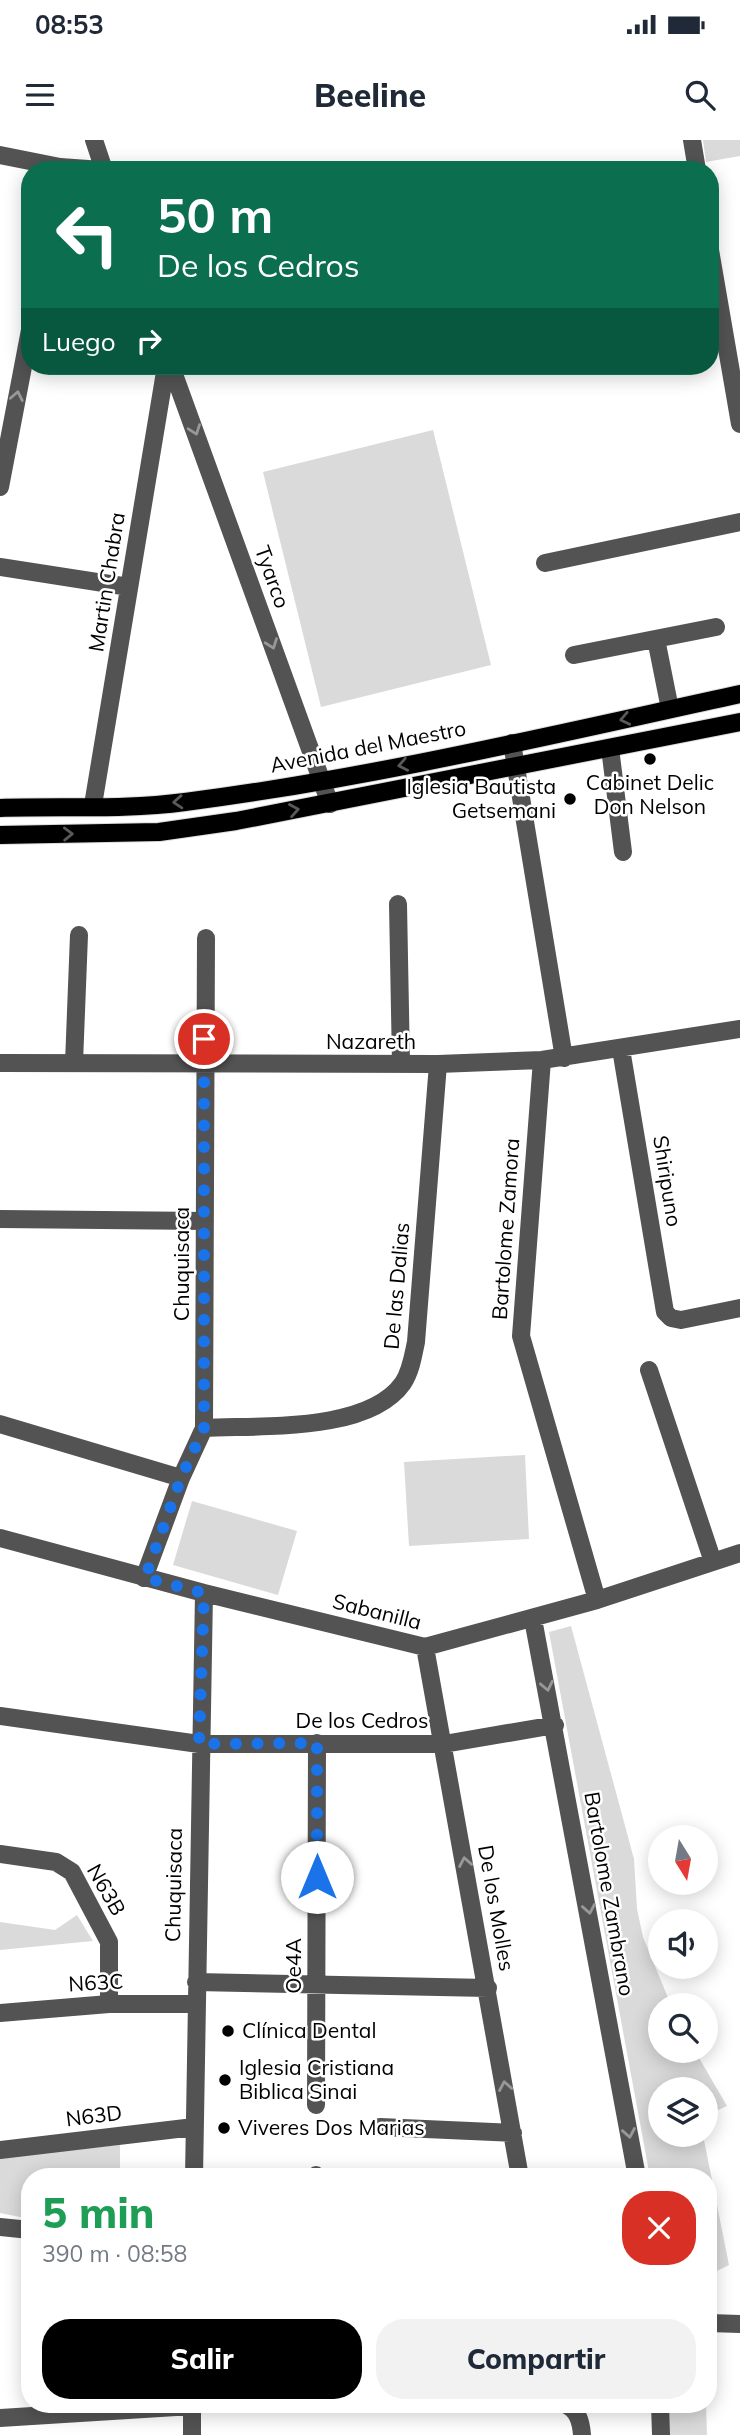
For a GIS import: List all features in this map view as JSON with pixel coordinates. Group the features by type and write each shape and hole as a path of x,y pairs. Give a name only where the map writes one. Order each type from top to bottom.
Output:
{"main road":[{"name":"Avenida del Maestro","path":"0,808 182,803 321,781 740,694"},
{"path":"0,835 159,832 236,821 740,722"},
{"path":"232,795 236,821"}],"street":[{"path":"94,140 100,161"},
{"path":"692,140 696,161"},
{"path":"0,155 28,161"},
{"path":"719,302 740,424"},
{"path":"0,487 21,375"},
{"name":"Martin Chabra","path":"93,805 164,375"},
{"name":"Tyarco","path":"174,375 330,804"},
{"path":"545,562 740,522"},
{"path":"0,567 129,587"},
{"path":"574,655 716,627"},
{"path":"656,639 670,709"},
{"path":"512,743 564,1058"},
{"path":"610,748 623,852"},
{"path":"398,904 401,1064"},
{"path":"74,1063 79,935"},
{"name":"Chuquisaca","path":"145,1578 181,1478 204,1428 206,938"},
{"name":"Nazareth","path":"0,1063 438,1064 542,1060 740,1029"},
{"name":"Shiripuno","path":"621,1049 665,1312 671,1318 681,1320 740,1308"},
{"name":"Bartolome Zamora","path":"542,1060 521,1336 597,1600"},
{"name":"De las Dalias","path":"204,1428 354,1416 373,1409 403,1383 410,1369 416,1342 438,1064"},
{"path":"0,1219 205,1221"},
{"path":"649,1370 713,1562"},
{"path":"0,1424 181,1478"},
{"name":"Sabanilla","path":"0,1538 145,1578 425,1647 597,1600 740,1553"},
{"name":"Chuquisaca","path":"194,2168 199,1744 204,1593"},
{"name":"Bartolome Zambrano","path":"533,1619 555,1725 635,2168"},
{"name":"De los Molles","path":"425,1647 519,2168"},
{"name":"De los Cedros","path":"0,1716 199,1744 444,1745 555,1725"},
{"name":"Oe4A","path":"316,2105 317,1743"},
{"name":"N63B","path":"0,1854 57,1862 72,1872 109,1942 109,2004"},
{"path":"196,1982 488,1988"},
{"name":"N63C","path":"0,2013 109,2004 196,2004"},
{"name":"N63D","path":"0,2150 194,2127"},
{"path":"380,2127 513,2133"},
{"path":"0,2227 21,2229"},
{"path":"717,2323 740,2324"},
{"path":"0,2418 74,2413"},
{"path":"192,2413 192,2435"},
{"path":"576,2413 581,2420 582,2435"},
{"path":"660,2413 661,2435"}],"shaded area":[{"path":"703,140 740,140 740,156 706,161"},
{"path":"433,430 491,665 321,707 263,472"},
{"path":"525,1455 529,1539 409,1546 404,1462"},
{"path":"192,1501 297,1531 278,1595 173,1565"},
{"path":"571,1626 634,1859 637,1909 648,1949 648,1979 660,1979 666,1993 648,1993 648,2063 702,2063 710,2077 648,2077 648,2147 705,2147 710,2168 648,2168 549,1632"},
{"path":"77,1915 93,1941 0,1950 0,1922 55,1930"},
{"path":"718,2091 727,2106 718,2110"},
{"path":"120,2145 120,2168 21,2168 21,2217 0,2213 0,2157"},
{"path":"717,2205 729,2265 717,2271"},
{"path":"661,2413 706,2413 707,2435 660,2435"}],"place":[{"name":"Cabinet Delic Don Nelson","path":"650,759"},
{"name":"Iglesia Bautista Getsemani","path":"570,799"},
{"name":"Clínica Dental","path":"228,2031"},
{"name":"Iglesia Cristiana Biblica Sinai","path":"225,2080"},
{"name":"Viveres Dos Marias","path":"224,2128"}],"route":[{"path":"204,1039 204,1428 181,1478 145,1578 204,1593 199,1744 317,1743 317,1877"}]}
